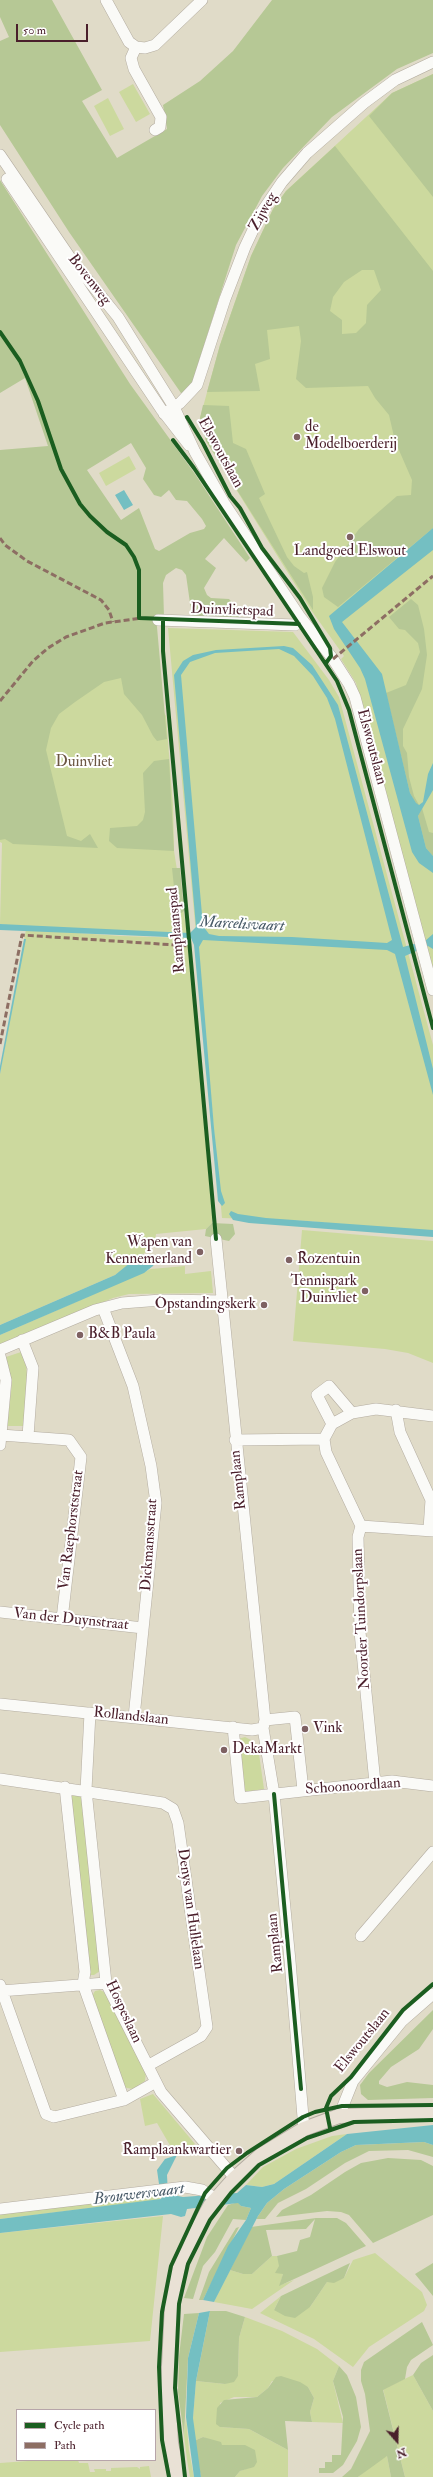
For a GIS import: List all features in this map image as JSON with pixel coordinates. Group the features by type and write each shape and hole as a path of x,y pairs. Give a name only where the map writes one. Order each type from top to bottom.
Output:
{"main road":[{"path":"178,2477 171,2443 168,2386 172,2304 179,2263 214,2199 261,2155 304,2129 339,2116 433,2113"}],"street":[{"path":"106,0 129,42 136,47 155,45 202,0"},
{"path":"136,47 131,58 134,69 161,117 160,127 155,130"},
{"name":"Zijweg","path":"164,414 174,407 197,385 245,247 261,213 282,182 307,153 364,103 395,80 433,62"},
{"name":"Bovenweg","path":"0,155 71,259 118,317 174,407"},
{"name":"Bovenweg","path":"0,168 164,414"},
{"name":"Elswoutslaan","path":"174,407 195,452 224,502 303,621 333,659 355,697 433,990"},
{"name":"Elswoutslaan","path":"164,414 195,452"},
{"name":"Duinvlietspad","path":"158,620 295,625 303,621"},
{"name":"Ramplaan","path":"216,1238 264,1724 274,1794 296,2025 304,2129"},
{"path":"0,1350 104,1308 122,1303 161,1300 223,1301"},
{"name":"Dickmansstraat","path":"104,1308 133,1386 151,1466 156,1503 134,1717"},
{"path":"22,1340 33,1368 28,1436"},
{"path":"0,1356 6,1380 0,1440"},
{"path":"332,1424 317,1395 328,1386 352,1413"},
{"path":"235,1440 324,1439 332,1424 352,1413 376,1408 433,1416"},
{"path":"361,1526 431,1530 431,1500 400,1432 396,1410"},
{"name":"Van Raephorststraat","path":"0,1440 28,1436 69,1440 81,1457 62,1619"},
{"name":"Noorder Tuindorpslaan","path":"324,1439 326,1452 361,1526 358,1537 360,1632 374,1783"},
{"name":"Van der Duynstraat","path":"0,1612 143,1628"},
{"name":"Rollandslaan","path":"0,1704 252,1730 264,1724"},
{"name":"Hospeslaan","path":"90,1713 86,1790 106,1983 161,2092 235,2178"},
{"path":"264,1724 295,1717 303,1790"},
{"path":"233,1727 240,1798 274,1794"},
{"path":"0,1779 86,1790"},
{"name":"Schoonoordlaan","path":"274,1794 392,1781 433,1786"},
{"name":"Hospeslaan","path":"65,1787 85,1972 84,1984 124,2100"},
{"name":"Denys van Hullelaan","path":"86,1790 163,1803 173,1809 178,1823 207,2027 202,2036 148,2065"},
{"path":"361,1936 433,1852"},
{"path":"106,1983 0,1989 46,2114 54,2117 124,2100 156,2082"},
{"name":"Elswoutslaan","path":"339,2116 353,2081 402,2021 433,1994"},
{"path":"0,2209 185,2187 214,2199"}],"green space":[{"path":"0,0 52,0 102,90 82,101 117,158 167,129 163,105 200,81 233,51 272,0 433,0 433,53 397,69 332,117 283,168 262,196 236,245 191,386 187,392 181,393 69,232 0,125 0,41 9,37 0,17"},
{"name":"Landgoed Elswout","path":"433,74 433,969 356,683 341,659 344,656 311,610 206,441 200,418 220,345 251,256 273,209 286,191 392,93"},
{"path":"433,74 433,197 369,116 392,93"},
{"path":"133,84 150,114 136,122 119,92"},
{"path":"108,98 124,129 110,136 94,106"},
{"path":"335,146 433,271 433,528 338,607 324,597 322,588 335,562 359,529 397,496 411,495 412,480 395,441 389,415 375,398 368,386 306,388 296,379 301,341 299,326 267,330 270,359 255,364 260,391 207,392 220,345 251,256 273,209 286,191","holes":["362,270 374,270 381,290 367,305 366,323 356,333 342,334 342,320 330,311 333,297 344,282"]},
{"path":"0,180 130,384 195,474 250,558 246,562 224,538 205,559 216,568 204,588 207,595 211,598 229,599 238,609 239,618 192,617 186,575 182,570 176,568 166,575 163,583 164,617 156,616 167,739 157,741 153,736 142,715 124,694 121,678 104,682 75,702 59,714 51,728 46,750 67,836 81,841 90,834 98,848 13,844 5,839 0,840 0,450 48,446 25,378 0,393","holes":["131,443 146,468 143,479 154,495 161,497 169,490 176,500 187,501 202,519 206,526 204,529 190,533 159,551 155,549 139,508 121,520 87,470"]},
{"path":"203,405 229,406 233,443 246,449 265,494 259,498 287,557 294,566 304,573 307,572 313,597 313,610 206,441 200,418"},
{"name":"Duinvliet","path":"0,450 166,716 173,805 174,851 187,933 35,930 121,936 188,938 212,1223 206,1229 156,1234 155,1241 146,1252 115,1275 0,1325 0,1074 26,929 0,924 2,843 0,842"},
{"path":"129,456 136,469 106,486 99,473"},
{"path":"411,599 418,605 424,629 427,655 422,689 403,729 403,746 407,753 409,777 414,796 419,805 416,804 410,793 386,693 406,685 420,652 418,643 405,630 399,629 389,617"},
{"path":"168,628 293,632 329,680 339,697 433,1045 433,1234 308,1221 222,1218"},
{"path":"169,759 174,851 117,848 109,841 110,828 137,826 143,820 145,812 143,773 154,761"},
{"path":"422,808 429,832 433,833 433,856 426,848 418,816"},
{"path":"172,868 180,868 184,911 177,916"},
{"path":"212,1223 233,1224 235,1234 229,1241 205,1236 206,1229"},
{"name":"Tennispark Duinvliet","path":"302,1230 433,1241 433,1363 408,1353 385,1349 293,1341"},
{"path":"185,1266 185,1274 211,1271 213,1293 129,1294 113,1298 0,1346 0,1335 151,1269"},
{"path":"21,1352 26,1365 28,1386 24,1426 7,1426 12,1383 6,1357"},
{"path":"245,1737 253,1741 258,1747 264,1789 244,1792 238,1739"},
{"path":"70,1793 82,1795 100,1971 94,1975 89,1975"},
{"path":"100,1990 104,1992 146,2072 145,2081 133,2089 122,2087 92,1996 95,1991"},
{"path":"433,2010 433,2029 419,2049 391,2067 379,2081 379,2084 387,2087 407,2082 433,2085 433,2098 368,2100 361,2094 360,2085 369,2073"},
{"path":"153,2094 195,2144 175,2154 157,2123 145,2126 140,2099"},
{"path":"347,2134 274,2184 262,2187 246,2185 263,2167 296,2149 332,2136"},
{"path":"424,2142 433,2145 433,2157 408,2150 369,2151 345,2163 306,2189 278,2203 265,2219 256,2219 267,2203 284,2189 341,2152 356,2145"},
{"path":"388,2158 421,2160 433,2166 433,2215 373,2243 349,2215 341,2212 327,2211 276,2217 282,2210 311,2195 361,2163"},
{"path":"162,2191 163,2196 158,2200 0,2219 0,2207"},
{"path":"238,2202 241,2206 251,2208 246,2220 233,2219 215,2252 203,2266 193,2299 184,2298 207,2237 228,2205"},
{"path":"163,2216 150,2341 0,2352 0,2233"},
{"path":"316,2218 337,2218 346,2223 366,2246 279,2286 283,2274 275,2273 279,2266 277,2256 297,2251 300,2240 310,2237 315,2219 306,2229 266,2230 272,2256 252,2274 243,2274 230,2270 251,2227"},
{"path":"239,2227 203,2300 199,2300 209,2272 236,2228"},
{"path":"375,2253 422,2292 427,2305 424,2311 369,2347 353,2367 314,2339 260,2313 281,2296 274,2310 310,2307 327,2282 344,2278 353,2260"},
{"path":"272,2256 277,2256 283,2274 280,2285 294,2280 252,2309 214,2302 230,2270 243,2274 252,2274"},
{"path":"350,2263 344,2278 334,2283 327,2282 310,2307 295,2318 285,2316 274,2310 281,2296"},
{"path":"433,2263 433,2296 415,2274"},
{"path":"210,2311 226,2311 245,2317 239,2338 238,2376 234,2382 225,2384 196,2381"},
{"path":"199,2313 188,2358 184,2436 178,2392 179,2356 184,2314"},
{"path":"245,2317 282,2331 317,2349 339,2366 333,2381 343,2423 312,2422 310,2412 314,2398 308,2387 272,2381 268,2388 257,2397 234,2397 220,2403 220,2427 249,2429 288,2450 288,2477 235,2477 240,2471 254,2466 234,2445 222,2445 203,2437 194,2441 193,2418 196,2381 225,2384 238,2376 239,2338"},
{"path":"422,2322 433,2345 411,2360 407,2367 405,2379 383,2390 405,2477 391,2477 387,2456 358,2477 342,2477 351,2469 370,2431 365,2394 361,2381 361,2370 364,2362"},
{"path":"433,2355 433,2411 413,2375 421,2363"},
{"path":"339,2366 347,2375 356,2397 361,2427 357,2441 343,2465 333,2473 319,2473 319,2468 325,2468 325,2462 332,2462 332,2455 341,2455 343,2417 333,2381"},
{"path":"413,2375 433,2411 433,2477 405,2477 383,2389"},
{"path":"281,2376 300,2382 308,2387 314,2398 310,2412 312,2422 285,2421 288,2450 249,2429 220,2427 216,2424 217,2408 224,2400 257,2397 268,2388 276,2377"},
{"path":"186,2417 189,2450 194,2477 190,2477 187,2460 184,2436"},
{"path":"203,2437 221,2442 222,2445 245,2445 255,2450 257,2462 254,2467 240,2471 235,2477 201,2477 194,2441"},
{"path":"387,2456 391,2477 358,2477 382,2457"},
{"path":"28,2461 78,2461 79,2463 88,2463 90,2472 95,2472 94,2469 106,2469 106,2471 111,2471 111,2468 137,2467 140,2469 140,2467 149,2466 151,2477 0,2477 0,2463"}],"water":[{"path":"124,490 133,505 124,510 115,495"},
{"path":"433,528 433,550 342,622 382,674 410,793 419,805 423,802 428,774 433,763 433,790 418,816 426,848 433,856 433,873 419,863 412,852 365,679 360,668 334,629 329,616"},
{"path":"284,646 293,648 312,665 338,705 403,947 425,941 433,934 433,949 428,946 405,956 433,1069 433,1095 395,954 387,950 203,940 199,947 214,1128 221,1191 225,1203 222,1206 218,1201 194,945 191,938 0,930 0,924 190,933 196,927 174,675 183,661 193,655 216,650","holes":["279,649 294,656 313,676 327,698 335,719 392,940 387,943 292,937 219,936 209,934 203,926 181,675 190,662 215,653"]},
{"path":"24,939 26,939 0,1074 0,1066"},
{"path":"231,1211 238,1214 266,1218 433,1230 433,1237 249,1223 233,1220 229,1214"},
{"path":"141,1254 154,1259 155,1262 153,1266 144,1273 0,1335 0,1325 115,1275"},
{"path":"433,2125 433,2145 424,2142 356,2145 341,2152 284,2189 267,2203 258,2216 214,2302 203,2300 228,2246 246,2220 251,2208 241,2206 238,2203 187,2209 185,2216 181,2217 171,2214 0,2233 0,2219 161,2199 164,2191 162,2184 159,2184 157,2170 165,2159 177,2155 167,2175 168,2194 183,2197 237,2193 246,2185 262,2187 274,2184 347,2134"},
{"path":"210,2311 196,2381 193,2418 201,2477 194,2477 186,2417 188,2358 199,2313"}],"marked path":[{"path":"0,538 5,545 27,561 101,600 109,610 113,622"},
{"path":"333,659 433,576"},
{"path":"0,701 33,661 48,648 66,637 105,623 142,618"},
{"path":"0,1044 22,935 191,946"}],"cycle path":[{"path":"0,332 20,361 38,401 61,469 80,504 107,532 126,545 134,557 139,570 139,618 299,624"},
{"path":"187,417 203,443 230,496 240,508 262,548 300,598 330,648 331,656 326,663"},
{"path":"173,440 194,468 337,681 349,710 433,1028"},
{"name":"Ramplaanspad","path":"163,620 163,651 216,1239"},
{"path":"274,1794 301,2089"},
{"path":"330,2128 326,2108 331,2096 351,2077 403,2010 433,1984"},
{"path":"169,2477 162,2440 159,2367 162,2312 171,2266 205,2193 227,2168 247,2153 303,2117 315,2112 342,2106 433,2105"},
{"path":"185,2477 175,2388 179,2304 188,2264 210,2220 231,2193 259,2165 307,2138 354,2122 433,2120"}],"place":[{"name":"de Modelboerderij","path":"297,437"},
{"name":"Landgoed Elswout","path":"350,537"},
{"name":"Wapen van Kennemerland","path":"200,1252"},
{"name":"Rozentuin","path":"289,1260"},
{"name":"Tennispark Duinvliet","path":"365,1291"},
{"name":"Opstandingskerk","path":"264,1305"},
{"name":"B&B Paula","path":"80,1335"},
{"name":"Vink","path":"305,1729"},
{"name":"DekaMarkt","path":"224,1750"},
{"name":"Ramplaankwartier","path":"239,2151"}],"water label":[{"name":"Marcelisvaart","path":"242,925"},
{"name":"Brouwersvaart","path":"139,2195"}]}
